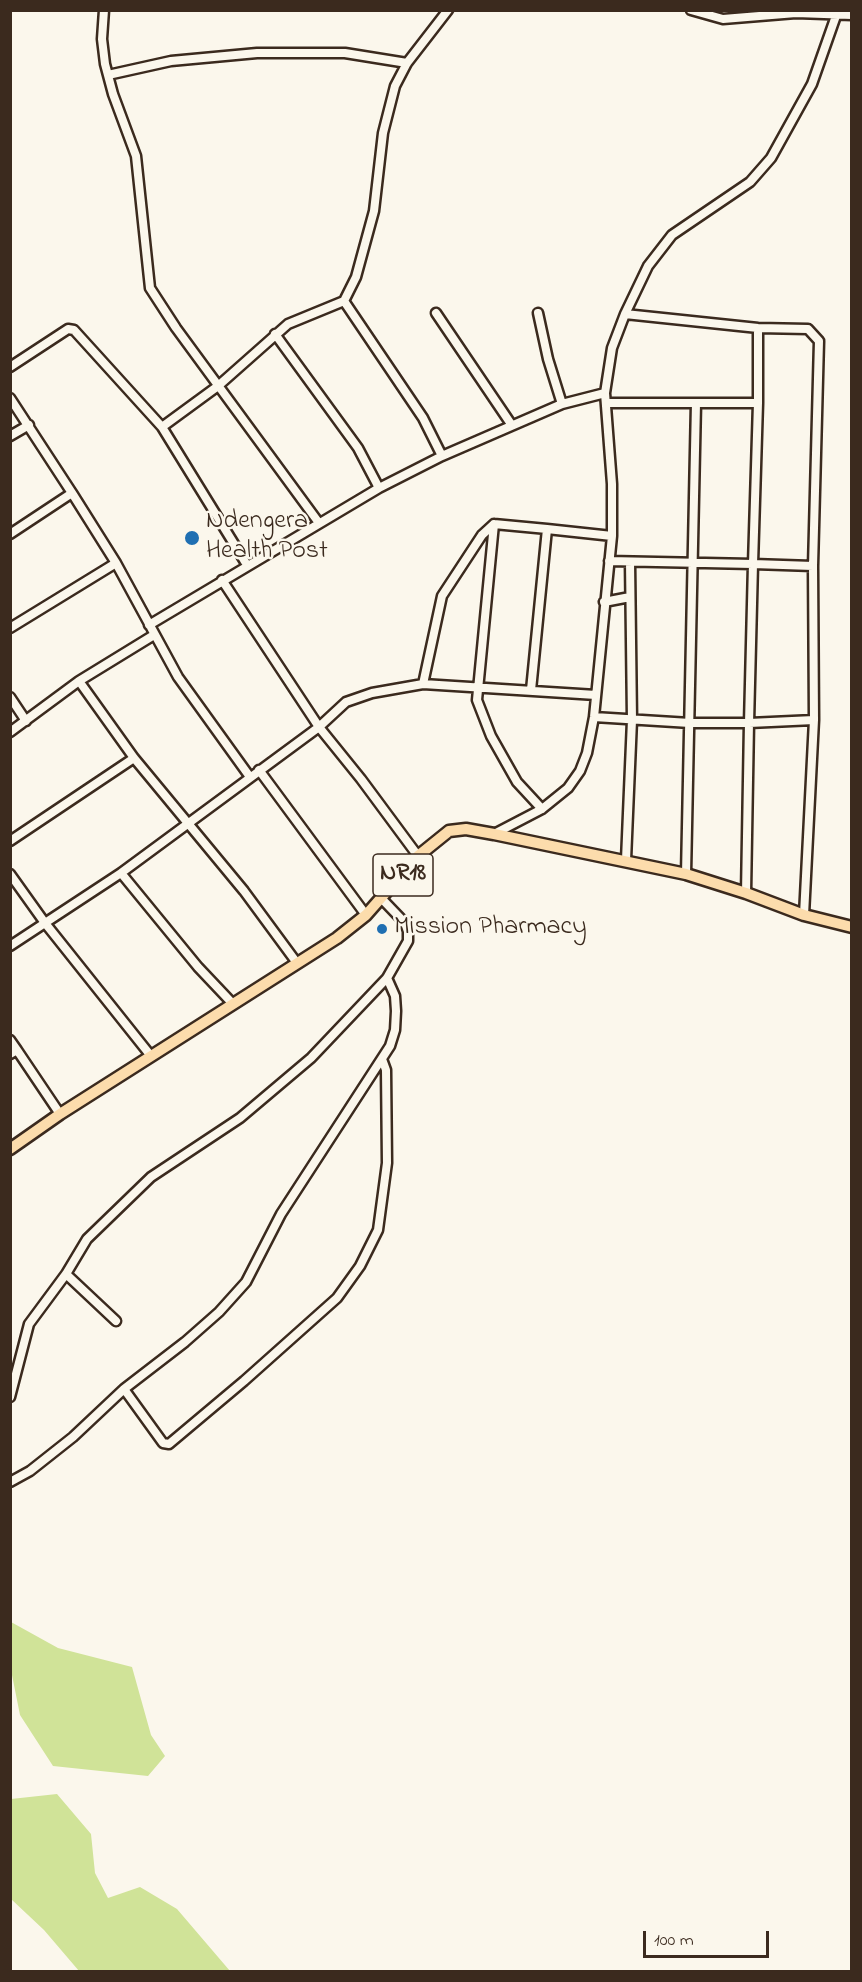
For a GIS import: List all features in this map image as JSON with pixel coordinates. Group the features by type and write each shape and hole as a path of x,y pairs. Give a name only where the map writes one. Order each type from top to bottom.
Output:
{"main road":[{"name":"NR18","path":"10,1149 60,1114 337,938 366,915 418,856 448,831 466,829 494,834 686,874 746,892 834,925 852,927"}],"street":[{"path":"104,10 102,39 108,75 136,156 150,288 218,386 319,523"},
{"path":"162,427 218,386 288,324 344,302 356,277 368,235 376,196 383,133 395,86 407,63 448,10"},
{"path":"691,10 723,19 837,13 852,15"},
{"path":"494,834 542,809 568,788 580,771 594,717 612,536 612,484 606,398 612,348 625,314 648,266 672,235 750,182 771,158 812,84 837,13"},
{"path":"108,75 171,61 257,52 345,53 407,63"},
{"path":"344,302 423,418 442,456"},
{"path":"538,312 548,359 562,404"},
{"path":"436,313 511,424"},
{"path":"625,314 758,328 808,329 819,341 813,566 814,720 804,915"},
{"path":"10,367 71,328 128,386 162,427 247,565"},
{"path":"746,892 758,328"},
{"path":"274,334 358,448 379,488"},
{"path":"10,398 117,563 178,677 250,777"},
{"path":"149,625 379,488 511,424 562,404 606,398 696,403 758,403"},
{"path":"686,874 695,564 696,403"},
{"path":"10,436 29,425"},
{"path":"10,534 72,493"},
{"path":"423,684 442,596 482,535 494,524 612,536"},
{"path":"494,524 477,687 479,710 491,736 518,782 542,809"},
{"path":"531,690 547,529"},
{"path":"609,561 813,566"},
{"path":"626,860 632,720 630,562"},
{"path":"10,628 52,600 117,563"},
{"path":"222,580 319,727 418,856"},
{"path":"604,602 630,597"},
{"path":"10,732 79,681 154,635"},
{"path":"79,681 134,758 189,823 297,963"},
{"path":"10,946 121,873 319,727 346,702 358,696 423,684 596,695"},
{"path":"10,697 26,721"},
{"path":"594,717 690,723 814,720"},
{"path":"10,841 134,758"},
{"path":"259,770 366,915"},
{"path":"121,873 198,967 233,1004"},
{"path":"10,874 45,923 151,1056"},
{"path":"10,1397 30,1324 66,1274 87,1239 151,1177 240,1118 311,1058 387,978 408,941 408,931 405,923 381,898"},
{"path":"10,1482 30,1472 73,1437 123,1389 194,1335 246,1282 281,1214 382,1059 395,1030 395,996 387,978"},
{"path":"10,1040 14,1052 60,1114"},
{"path":"123,1389 163,1443 169,1444 337,1298 365,1257 378,1230 387,1163 386,1070 382,1059"},
{"path":"66,1274 116,1321"}],"green space":[{"path":"11,1622 58,1648 132,1667 151,1735 165,1756 148,1776 53,1766 20,1715 11,1670"},
{"path":"57,1794 91,1834 95,1873 108,1898 140,1887 177,1909 230,1971 79,1971 44,1930 11,1899 11,1799"}],"place":[{"name":"Ndengera Health Post","path":"192,538"},
{"name":"Mission Pharmacy","path":"382,929"}]}
